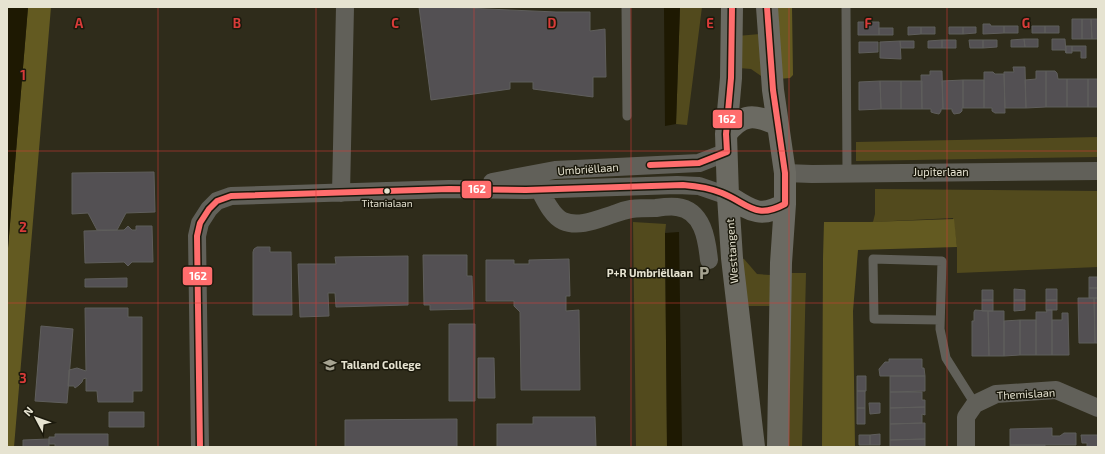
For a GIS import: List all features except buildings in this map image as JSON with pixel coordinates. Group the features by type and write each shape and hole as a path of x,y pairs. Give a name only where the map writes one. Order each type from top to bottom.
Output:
{"main road":[{"name":"Westtangent","path":"732,7 731,78 726,143 728,196 732,258 754,447"},
{"path":"767,7 773,90 785,173 781,263 778,447"},
{"path":"726,143 732,126 738,121 746,118 764,118 778,125"},
{"path":"728,196 742,205 758,212 773,210 784,204"}],"street":[{"path":"341,193 346,7"},
{"name":"Umbriëllaan","path":"449,189 555,170 699,162 726,143"},
{"name":"Jupiterlaan","path":"785,173 1098,171"},
{"name":"Umbriëllaan","path":"200,447 197,236 200,223 209,209 217,202 231,196 449,189 539,189 683,185 699,186 728,196"},
{"path":"539,189 556,215 562,220 574,224 631,209 677,207 686,210 696,216 706,235 709,260"},
{"name":"Themislaan","path":"975,404 996,394 1056,390 1098,408"},
{"path":"966,447 966,417 975,404"}],"lane":[{"path":"626,7 627,116"},
{"path":"846,7 847,173"},
{"path":"940,320 874,319 873,259 942,261 940,328 946,358 975,404"}],"shaded area":[{"path":"7,7 28,7 7,260"},
{"path":"28,7 51,7 14,447 7,447 7,260"},
{"path":"664,7 680,7 676,124 665,126"},
{"path":"680,7 702,7 687,125 676,124"},
{"path":"771,7 792,7 793,75 790,78 778,79"},
{"path":"760,34 764,78 751,69 739,68 737,36"},
{"path":"1098,137 1098,157 856,161 856,142"},
{"path":"875,189 1098,191 1098,267 957,273 957,247 953,218 873,222 875,214"},
{"path":"954,219 957,247 858,250 853,311 855,447 822,447 824,222"},
{"path":"633,222 666,224 667,447 636,447"},
{"path":"679,232 682,447 667,447 665,233"},
{"path":"734,258 744,259 757,274 770,275 772,306 740,306"},
{"path":"788,273 806,273 802,447 785,447"}],"transit line":[{"name":"162","path":"650,165 699,163 727,152 726,134 731,78 732,7"},
{"name":"162","path":"200,447 197,236 200,223 209,209 217,201 231,196 449,189 526,190 683,185 717,191 752,209 766,211 775,209 785,204 785,173 773,90 767,7"}],"place":[{"name":"Titanialaan","path":"387,191"},
{"name":"P+R Umbriëllaan","path":"704,273"},
{"name":"Talland College","path":"330,365"}]}
